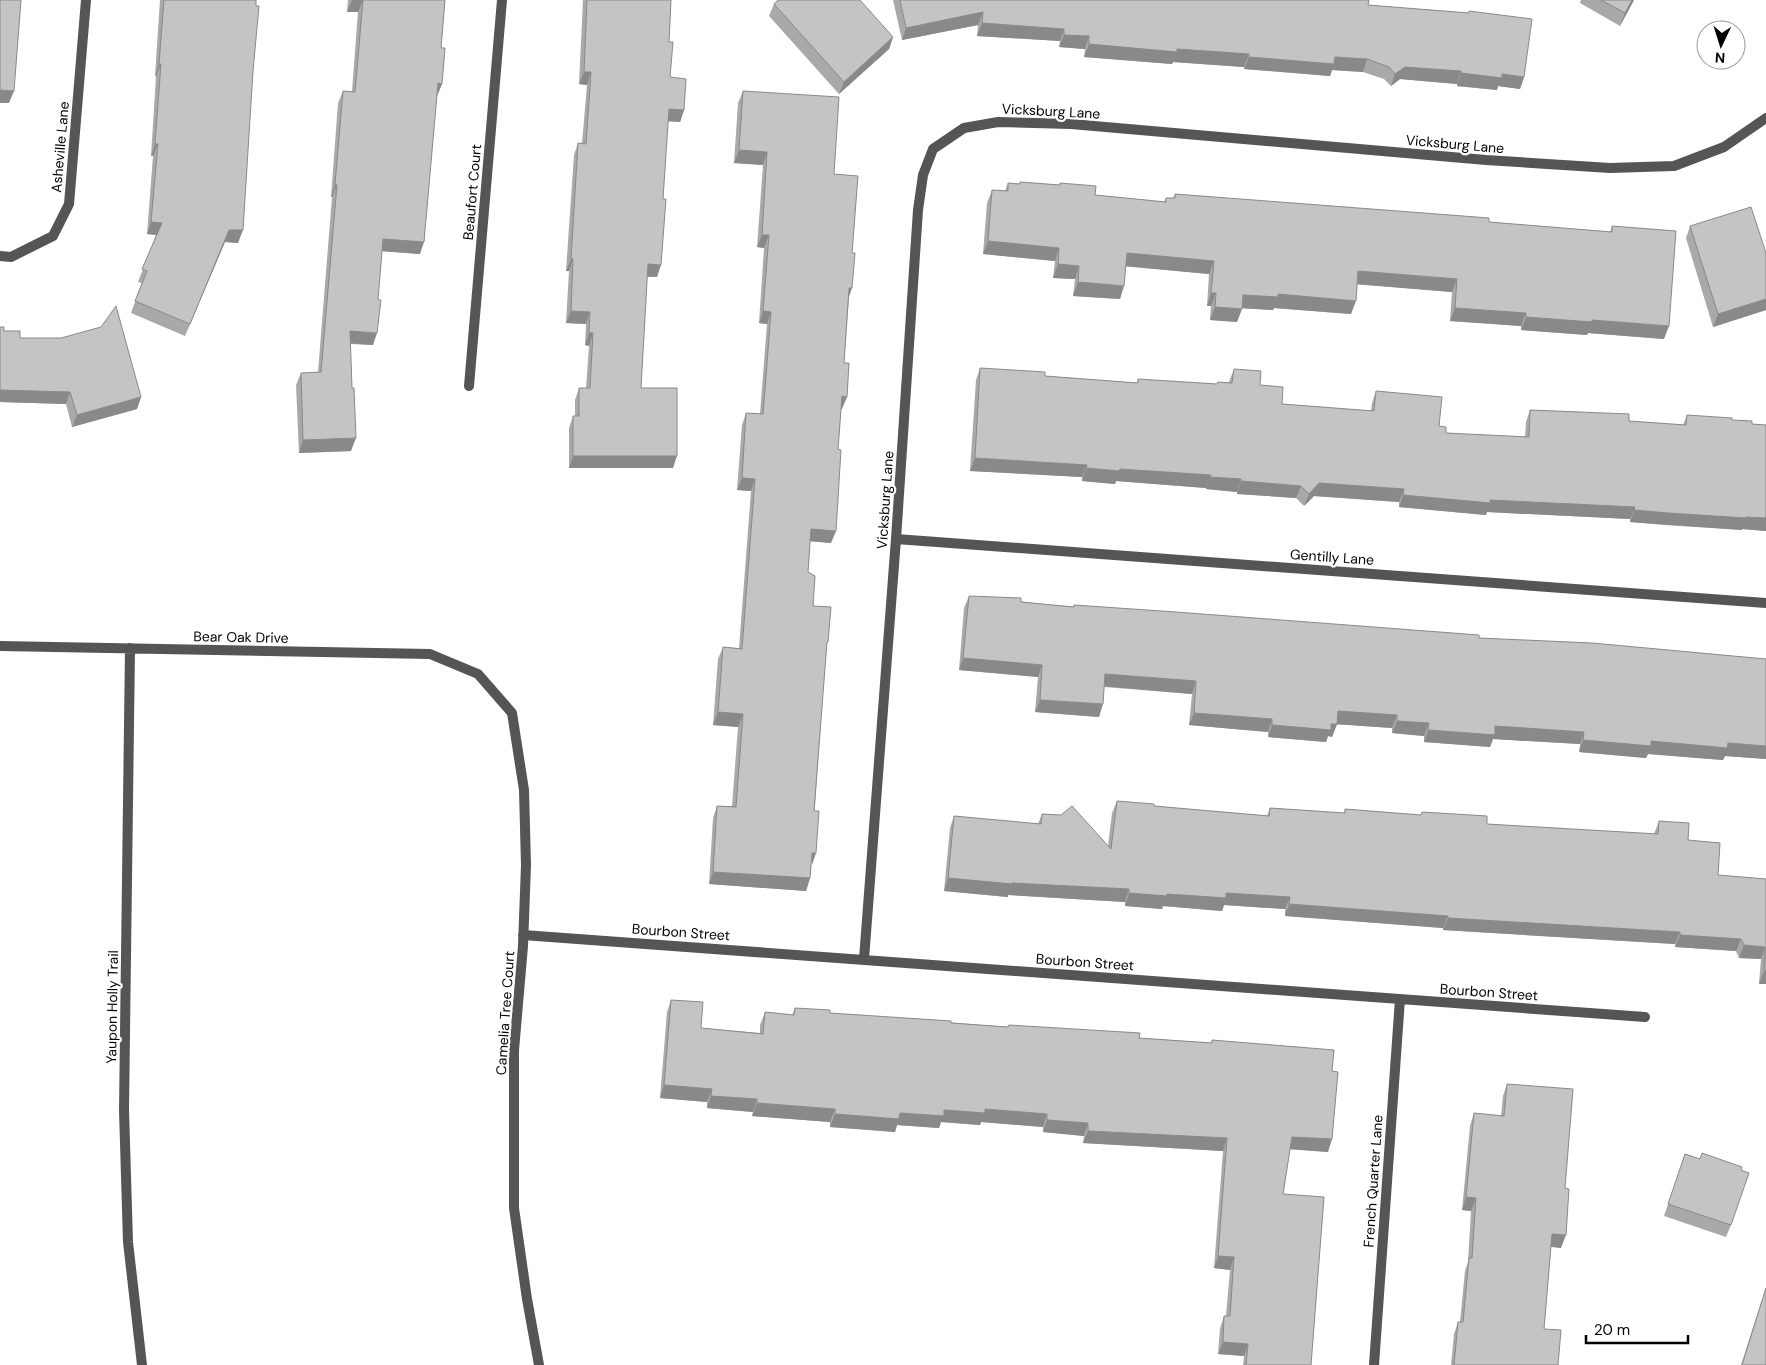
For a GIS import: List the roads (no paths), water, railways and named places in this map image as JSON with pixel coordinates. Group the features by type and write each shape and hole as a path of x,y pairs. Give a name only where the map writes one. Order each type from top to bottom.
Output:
{"street":[{"name":"Asheville Lane","path":"0,256 10,257 53,236 69,204 86,0"},
{"name":"Beaufort Court","path":"469,386 502,0"},
{"name":"Vicksburg Lane","path":"864,959 896,539 918,210 923,175 933,149 964,128 998,122 1071,124 1486,160 1610,168 1674,166 1724,147 1766,118"},
{"name":"Gentilly Lane","path":"896,539 1766,602"},
{"name":"Bear Oak Drive","path":"0,646 430,654 478,674"},
{"name":"Yaupon Holly Trail","path":"130,648 124,1110 128,1242 142,1365"},
{"name":"Camelia Tree Court","path":"478,674 512,713 524,790 526,865 523,935 514,1050 514,1208 527,1299 540,1365"},
{"name":"Bourbon Street","path":"523,935 1645,1017"},
{"name":"French Quarter Lane","path":"1374,1365 1400,999"}]}
